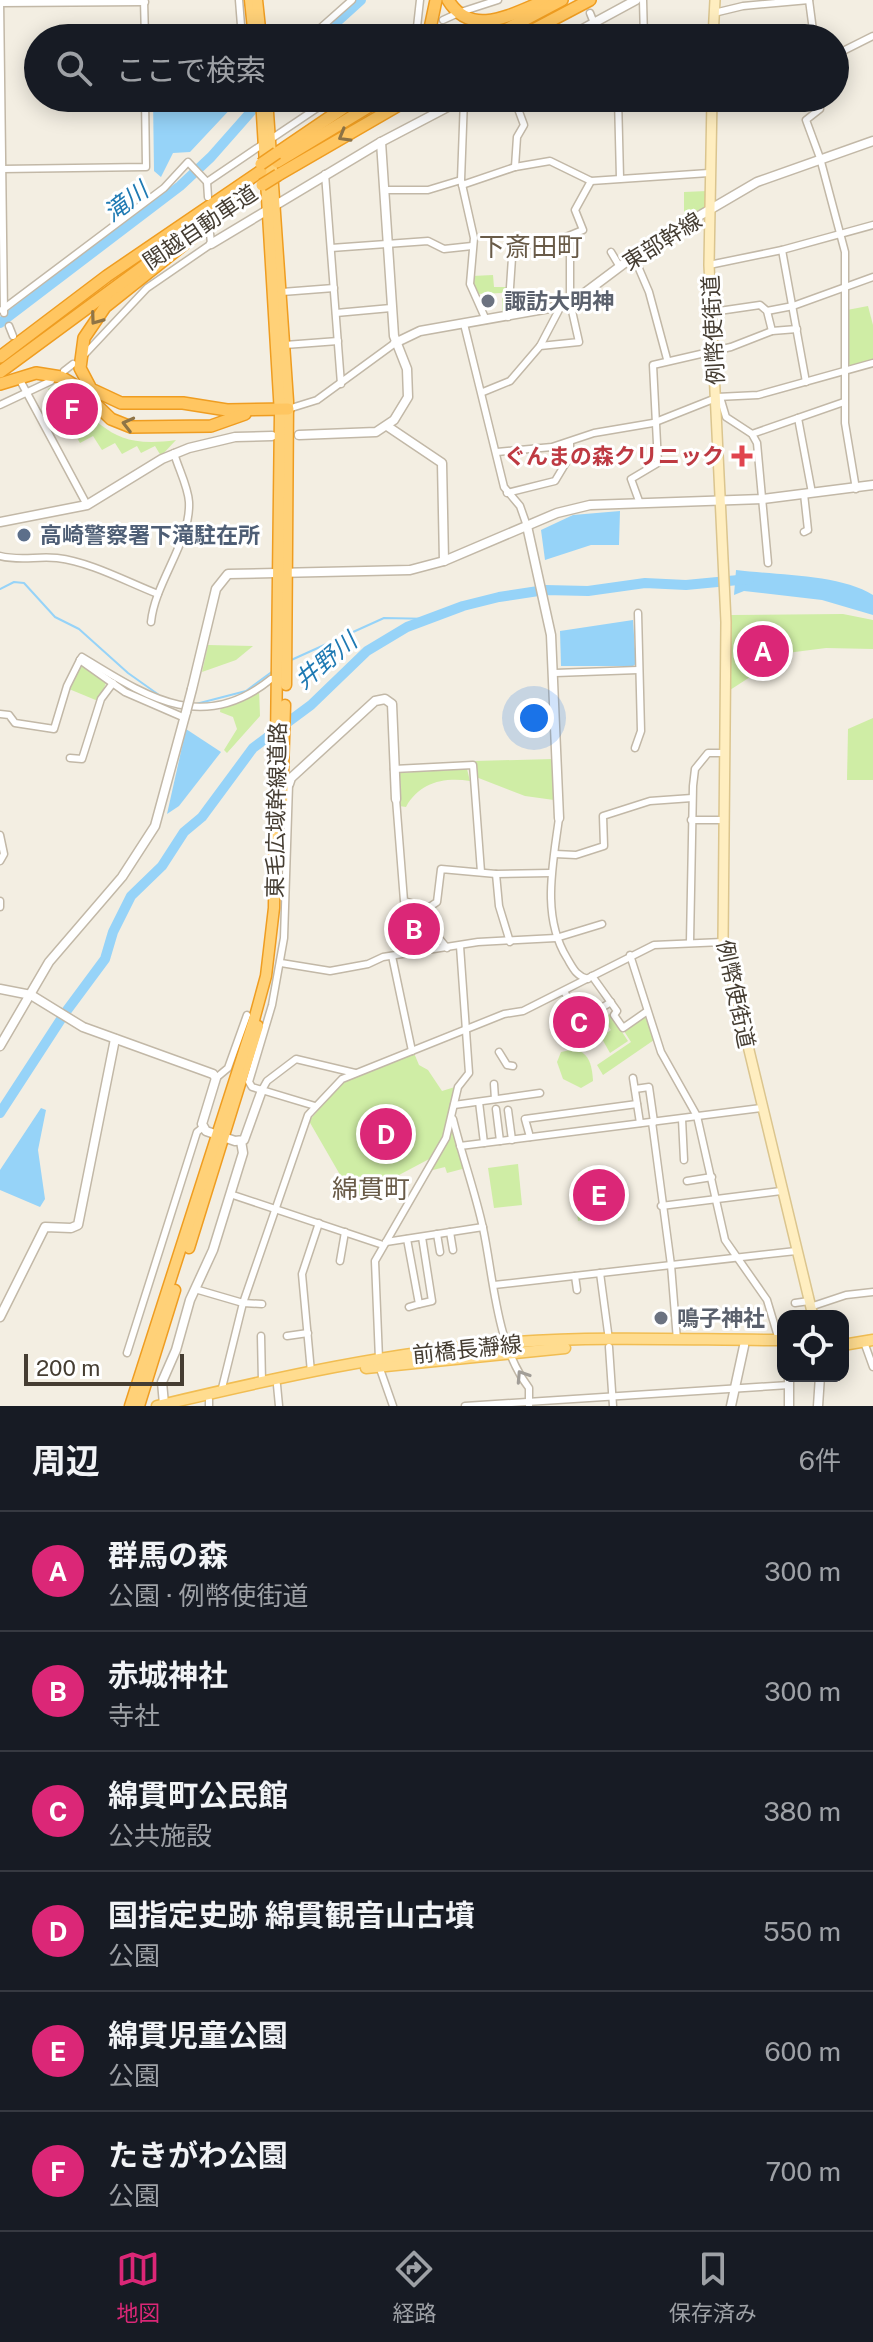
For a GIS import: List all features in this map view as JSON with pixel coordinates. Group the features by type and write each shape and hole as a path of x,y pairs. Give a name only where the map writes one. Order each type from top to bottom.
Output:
{"highway":[{"path":"250,0 253,24"},
{"path":"257,0 260,24"},
{"path":"425,24 436,0"},
{"path":"448,0 462,16 483,22 547,0"},
{"path":"517,24 562,0"},
{"path":"557,24 591,12"},
{"name":"東毛広域幹線道路","path":"261,112 267,141 272,206 283,411"},
{"path":"277,157 339,112"},
{"name":"関越自動車道","path":"0,372 240,192 261,168 358,112"},
{"name":"関越自動車道","path":"0,357 96,284 240,192 262,185 387,112"},
{"path":"240,192 105,307 84,338 79,362 91,389 121,403 183,403 227,410 283,411"},
{"name":"東毛広域幹線道路","path":"130,1406 264,1006 274,962 280,908 282,702 279,675 283,652 285,345 272,206"},
{"path":"0,384 36,373 61,377 79,388 111,419 131,427 205,427 244,414 283,411"},
{"name":"東毛広域幹線道路","path":"139,1406 219,1136"}],"main road":[{"path":"714,24 715,0"},
{"name":"例幣使街道","path":"711,112 709,265 718,397 725,616 721,820 723,942 811,1308"},
{"path":"849,1341 870,1339"},
{"name":"前橋長瀞線","path":"160,1405 311,1372 508,1347 677,1340 777,1342"},
{"name":"前橋長瀞線","path":"609,1343 744,1346 777,1343"},
{"name":"前橋長瀞線","path":"182,1406 209,1403 379,1362"}],"street":[{"path":"239,0 241,24"},
{"path":"330,24 352,0"},
{"path":"420,0 420,24"},
{"path":"591,12 636,0"},
{"path":"643,0 644,24"},
{"path":"714,13 743,6 809,0 812,24"},
{"path":"3,311 0,2 144,1 145,24"},
{"path":"464,11 494,1 501,14"},
{"path":"443,20 454,15"},
{"path":"849,48 873,36"},
{"path":"1,169 146,167 145,112"},
{"path":"204,179 311,112"},
{"path":"84,355 147,288 211,244 325,174 438,112"},
{"path":"465,112 462,183 474,238 470,284 486,320"},
{"path":"515,167 517,137 524,125 519,112"},
{"path":"618,112 620,178"},
{"path":"816,112 806,120 842,234 844,402 856,489"},
{"path":"299,435 364,435 387,426 405,405 409,388 407,369 395,343 381,142 375,132"},
{"name":"東部幹線","path":"395,343 411,333 566,304 634,257 762,180 873,141"},
{"path":"385,190 428,190 550,161 591,181 709,173"},
{"path":"3,311 164,188 188,162 204,179 208,197"},
{"path":"325,174 341,384"},
{"path":"508,317 513,243 544,246 583,230 575,210 591,181"},
{"path":"709,265 782,250 873,225"},
{"path":"210,233 211,244"},
{"path":"540,346 579,342 566,304 570,237"},
{"path":"331,248 428,241 444,249 472,246"},
{"path":"782,250 806,382"},
{"path":"611,252 620,267"},
{"path":"634,257 653,303 667,359"},
{"path":"767,311 793,306 873,277"},
{"path":"282,292 334,288"},
{"path":"483,392 510,381 540,346 566,304"},
{"path":"712,312 742,305 760,305 767,311 772,331"},
{"path":"336,313 391,308"},
{"path":"464,324 507,493 520,506 527,526 549,624 555,673 559,818 550,873 556,938 576,973 590,977 611,1002 617,1011 614,1015 623,1028 646,1012"},
{"path":"9,326 13,336"},
{"path":"639,501 631,479 658,463 650,371 655,362 715,350 772,331 797,329"},
{"path":"285,345 338,341"},
{"path":"283,411 309,404 395,343"},
{"path":"497,452 570,442 594,433 653,423 718,397 758,395 873,363"},
{"path":"64,371 73,364"},
{"path":"0,405 51,381"},
{"path":"21,382 87,505"},
{"path":"718,397 726,417 752,434 761,456 768,563"},
{"path":"752,434 844,402"},
{"path":"798,418 808,494 808,530 804,532"},
{"path":"387,426 442,463 444,561"},
{"path":"0,522 87,505 174,453 220,439 272,436"},
{"path":"507,493 555,481 570,456 570,442"},
{"path":"151,622 158,594 187,519 188,497 174,453"},
{"path":"0,1046 49,962 122,877 155,826 187,713 219,581 235,572 410,570 444,561 527,526 590,505 763,499 873,485"},
{"path":"0,556 17,560 57,558 158,594"},
{"path":"635,748 641,731 638,613"},
{"path":"0,714 9,715 15,723 54,729 67,686 82,657 130,686 187,713"},
{"path":"80,660 145,703 187,713 246,696 279,675"},
{"path":"555,673 638,670"},
{"path":"70,758 82,759 101,699 113,683"},
{"path":"315,1106 252,1087 249,1082 281,963 287,902 289,784 302,768 381,699 392,704 404,901 428,908 437,902 441,869 496,874 550,873"},
{"path":"690,942 691,820 695,769 708,753 723,753"},
{"path":"394,769 473,765 481,872"},
{"path":"555,854 576,855 604,846 603,816 650,801 692,798"},
{"path":"691,820 721,820"},
{"path":"0,835 4,854 0,861"},
{"path":"496,874 499,906 510,942"},
{"path":"428,908 433,931 447,948"},
{"path":"281,963 330,971 392,956 460,946 556,938 602,924"},
{"path":"221,1392 243,1303 304,1121 342,1079 565,993 630,955 665,943 723,942"},
{"path":"393,1406 379,1362 374,1270 385,1244 446,1138 458,1087 470,1068 460,946"},
{"path":"630,955 661,1052 697,1116 725,1240 767,1300 777,1328"},
{"path":"392,956 412,1051"},
{"path":"0,989 31,995 83,1027 209,1071 216,1078"},
{"path":"565,993 573,1005"},
{"path":"584,1019 611,1002"},
{"path":"127,1353 216,1078 228,1068 247,1015"},
{"path":"0,1317 45,1227 71,1228 78,1225 115,1039"},
{"path":"499,1052 507,1065 513,1066"},
{"path":"241,1141 249,1132 267,1081 296,1059 355,1073"},
{"path":"633,1078 640,1123"},
{"path":"494,1084 495,1099"},
{"path":"635,1089 649,1087 677,1340"},
{"path":"454,1105 540,1093"},
{"path":"479,1102 484,1143"},
{"path":"530,1137 525,1119 637,1104"},
{"path":"614,1107 616,1126"},
{"path":"460,1146 761,1108"},
{"path":"496,1109 500,1141"},
{"path":"508,1110 512,1140"},
{"path":"584,1111 586,1130"},
{"path":"556,1114 558,1134"},
{"path":"453,1116 483,1227 508,1347 520,1376 529,1388 530,1404"},
{"path":"682,1119 684,1160"},
{"path":"202,1128 241,1141"},
{"path":"160,1405 162,1382 195,1289 213,1250 243,1153 241,1141"},
{"path":"687,1181 712,1177"},
{"path":"661,1206 781,1191"},
{"path":"230,1194 385,1244 483,1227"},
{"path":"311,1372 302,1274 319,1223"},
{"path":"340,1261 345,1232"},
{"path":"450,1232 453,1250"},
{"path":"437,1234 440,1252"},
{"path":"409,1307 432,1301 422,1237"},
{"path":"407,1239 419,1304"},
{"path":"494,1285 796,1251"},
{"path":"600,1273 613,1406"},
{"path":"575,1276 577,1290"},
{"path":"195,1289 243,1303 262,1304"},
{"path":"795,1303 811,1308 846,1295 873,1292"},
{"path":"287,1336 308,1333"},
{"path":"261,1336 262,1382"},
{"path":"870,1339 873,1367"},
{"path":"731,1406 744,1346"},
{"path":"465,1406 530,1404 777,1382"},
{"path":"789,1382 789,1406"},
{"path":"818,1406 820,1382"},
{"path":"277,1385 279,1406"}],"green space":[{"path":"707,191 706,208 684,219 684,192"},
{"path":"493,275 494,287 509,287 507,310 502,311 502,293 477,294 472,276"},
{"path":"868,306 873,325 873,360 848,366 847,310"},
{"path":"55,385 96,421 120,436 135,441 176,440 161,456 155,446 141,453 137,446 122,454 115,443 102,450 93,436 80,443 48,389"},
{"path":"843,614 873,620 873,649 826,648 787,653 730,690 731,615"},
{"path":"208,645 253,646 236,660 202,672"},
{"path":"81,665 107,681 98,701 69,689"},
{"path":"259,689 260,716 227,753 224,750 237,729 233,717 220,712 221,704"},
{"path":"873,718 873,780 847,780 848,729"},
{"path":"553,759 554,800 525,796 476,777 475,761"},
{"path":"467,769 470,781 441,781 418,792 406,807 399,806 398,773"},
{"path":"610,1014 628,1041 610,1053 601,1037 611,1030 603,1018"},
{"path":"645,1016 654,1040 603,1075 597,1065 631,1042 624,1031"},
{"path":"575,1049 587,1057 592,1070 593,1081 581,1088 563,1079 557,1062 561,1052"},
{"path":"414,1053 419,1065 428,1070 442,1091 455,1087 451,1105 466,1168 447,1173 445,1167 429,1171 431,1158 354,1199 309,1121 344,1080"},
{"path":"518,1164 522,1205 494,1208 488,1168"},
{"path":"613,1185 616,1214 578,1221 576,1205 585,1203 583,1187"}],"water":[{"path":"153,112 228,112 190,152 173,153 161,177 154,171"},
{"path":"620,511 619,545 591,545 545,560 541,530 573,515"},
{"path":"736,570 807,576 859,588 873,595 873,615 822,600 744,591 734,595"},
{"path":"633,620 636,664 633,666 561,666 560,631"},
{"path":"186,729 221,752 179,806 167,814"},
{"path":"41,1108 46,1110 38,1150 45,1199 40,1207 0,1190 0,1170"}],"waterway":[{"name":"滝川","path":"334,24 361,0"},
{"name":"滝川","path":"0,323 180,186 251,112"},
{"name":"井野川","path":"0,1113 65,1013 105,959 113,932 131,896 162,866 184,832 202,817 253,748 311,705 367,651 407,627 463,606 499,597 545,590 588,591 645,583 686,585 749,579"},
{"path":"0,589 14,582 24,583 55,617 79,629 128,673 159,695"},
{"path":"289,661 384,618 434,619"},
{"path":"196,704 246,691 273,671"}],"place":[{"name":"諏訪大明神","path":"488,301"},
{"name":"たきがわ公園","path":"72,409"},
{"name":"ぐんまの森クリニック","path":"742,456"},
{"name":"高崎警察署下滝駐在所","path":"24,535"},
{"name":"群馬の森","path":"763,651"},
{"name":"赤城神社","path":"414,929"},
{"name":"綿貫町公民館","path":"579,1022"},
{"name":"国指定史跡 綿貫観音山古墳","path":"386,1134"},
{"name":"綿貫児童公園","path":"599,1195"},
{"name":"鳴子神社","path":"661,1318"}],"district":[{"name":"下斎田町","path":"531,247"},
{"name":"綿貫町","path":"371,1189"}]}
